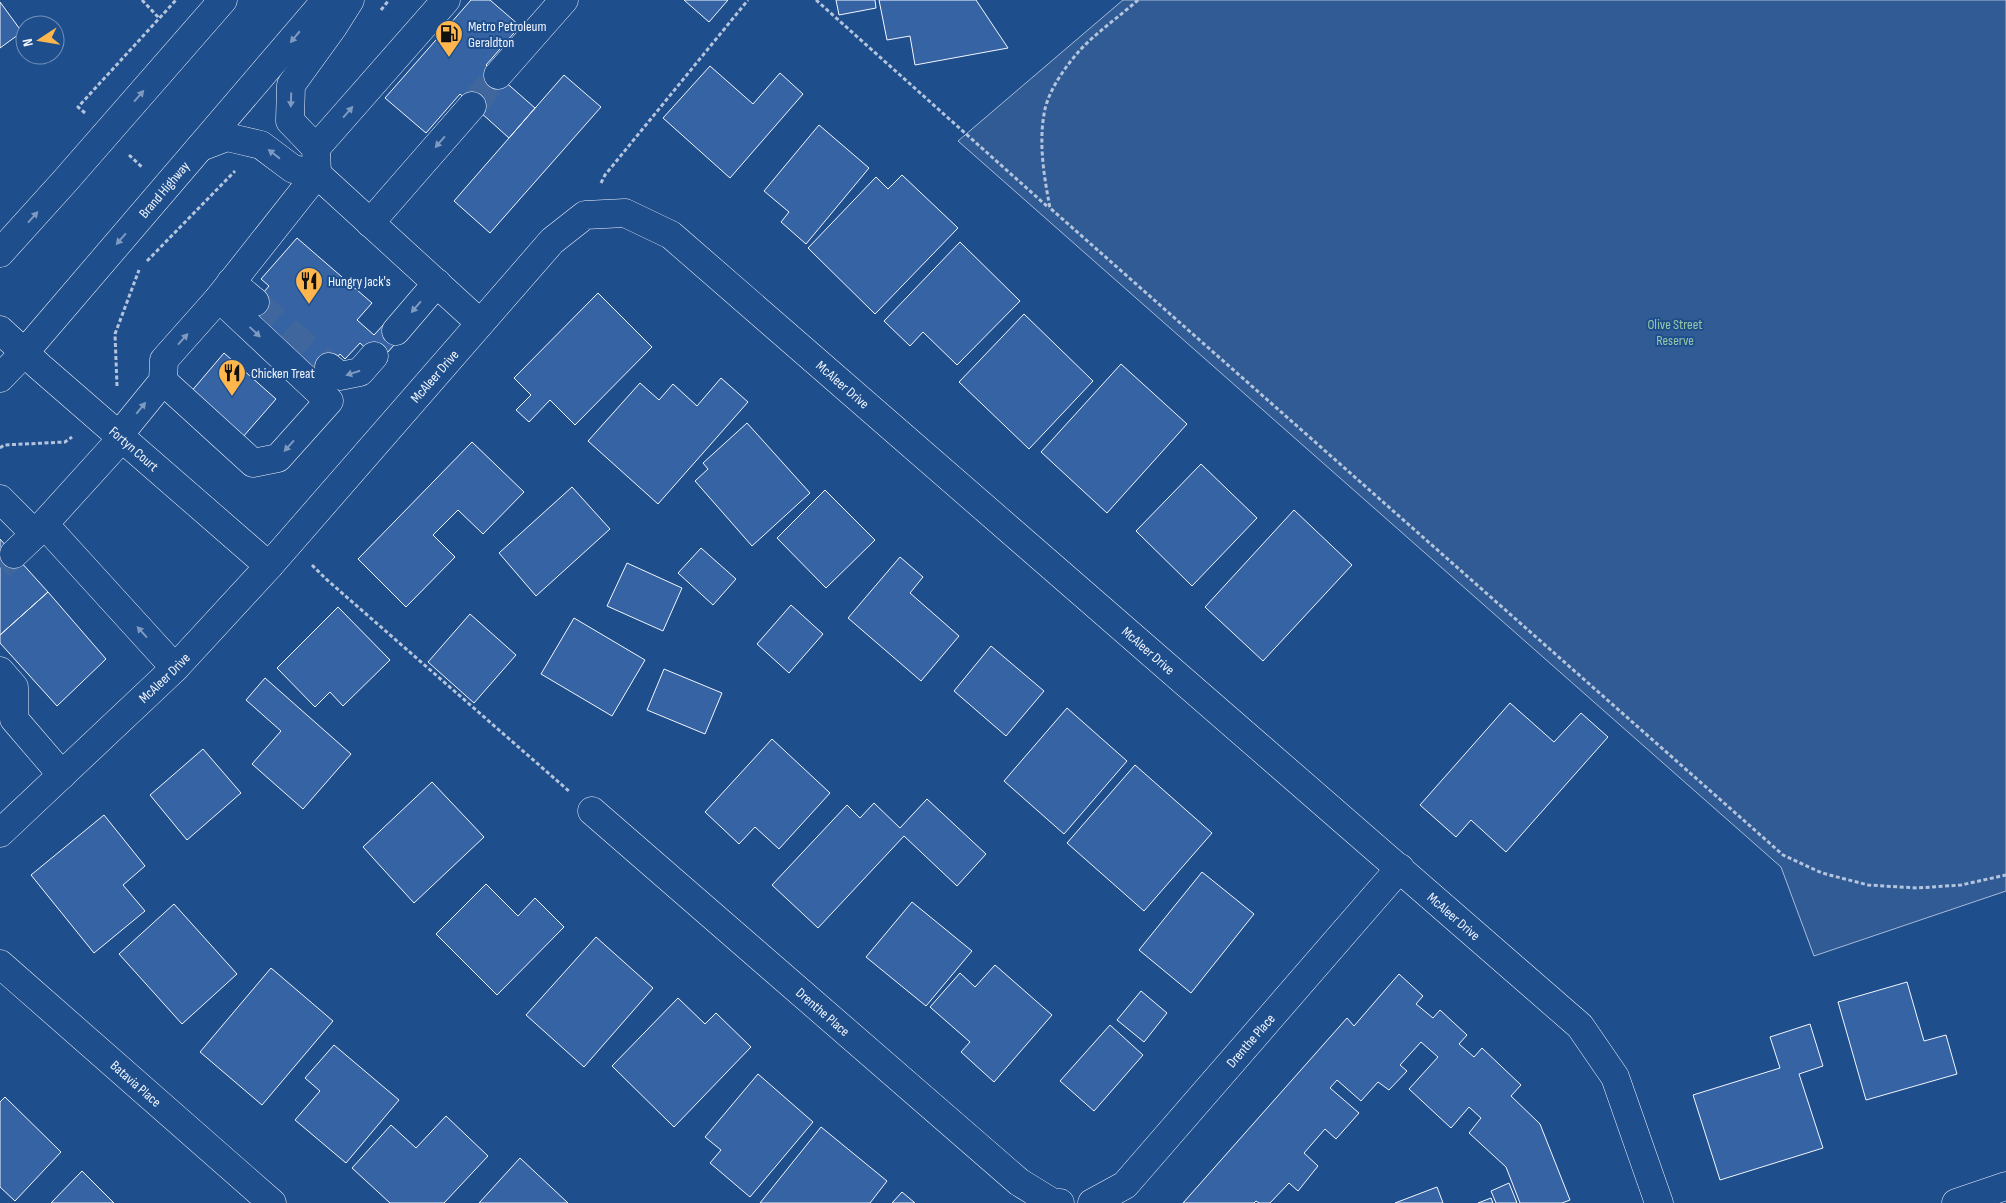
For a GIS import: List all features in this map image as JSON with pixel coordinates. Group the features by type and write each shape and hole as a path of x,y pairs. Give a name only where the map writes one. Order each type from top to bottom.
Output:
{"main road":[{"path":"0,253 223,0"},
{"name":"Brand Highway","path":"0,378 24,353 326,0"},
{"path":"350,0 334,27 291,85 290,122 316,161 370,223 480,323"},
{"path":"14,554 39,529 120,436 163,381 164,360 225,290 316,161 446,0"},
{"path":"498,75 564,0"},
{"path":"370,223 472,106"},
{"path":"201,147 226,138 261,145 293,169 316,161"},
{"name":"McAleer Drive","path":"0,833 175,668 269,566 552,241 584,215 625,213 671,235 1580,1026 1615,1077 1659,1203"},
{"path":"396,331 437,283"},
{"path":"225,290 255,302"},
{"path":"163,381 253,463 278,458 329,401 225,290"},
{"name":"Fortyn Court","path":"0,330 269,566"},
{"path":"329,368 340,376 360,372 374,356"},
{"path":"0,499 39,529 175,668"},
{"path":"0,671 14,687 7,718 62,775"},
{"name":"Drenthe Place","path":"592,811 1019,1182 1053,1203 1060,1203"},
{"name":"Drenthe Place","path":"1092,1203 1125,1185 1400,868"},
{"name":"Batavia Place","path":"0,964 272,1203"},
{"path":"1956,1203 2006,1186"}],"path":[{"path":"142,0 159,18"},
{"path":"89,117 78,107 176,0"},
{"path":"377,15 389,0"},
{"path":"606,175 748,0"},
{"path":"816,0 1783,855 1822,873 1868,885 1917,888 1952,886 2006,875"},
{"path":"1050,208 1043,173 1042,141 1045,108 1058,80 1081,49 1138,0"},
{"path":"117,387 114,334 138,270 261,145"},
{"path":"123,149 149,174"},
{"path":"0,448 4,445 65,442 77,432"},
{"path":"326,579 554,778"}],"shaded area":[{"name":"Olive Street Reserve","path":"1123,0 2006,0 2006,891 1814,956 1781,867 958,141"}],"building":[{"path":"471,0 490,0 520,26 486,65 535,108 509,138 460,94 426,133 385,98"},
{"path":"684,0 728,0 709,22"},
{"path":"836,0 875,0 876,8 839,15"},
{"path":"879,0 976,0 1008,48 915,65 910,36 887,40"},
{"path":"0,2 15,22 15,37 0,48"},
{"path":"710,66 753,104 780,73 803,94 730,178 663,118"},
{"path":"564,75 601,107 490,233 454,201"},
{"path":"819,125 869,168 806,244 781,222 789,212 764,191"},
{"path":"902,175 958,228 875,314 808,248 876,177 888,189"},
{"path":"297,238 372,303 357,320 374,335 386,322 402,336 380,361 360,343 345,359 340,354 322,375 249,310 269,286 261,279"},
{"path":"960,242 1020,301 957,365 923,332 910,346 884,321"},
{"path":"598,293 652,347 575,425 550,400 529,422 516,410 531,395 514,378"},
{"path":"1024,314 1093,381 1029,449 959,382"},
{"path":"224,353 276,399 242,438 190,393"},
{"path":"1121,364 1187,424 1107,513 1041,452"},
{"path":"721,378 748,402 658,504 588,441 640,383 659,400 673,384 697,406"},
{"path":"747,423 810,493 752,546 695,481 708,469 703,463"},
{"path":"472,442 524,492 483,534 458,510 433,535 455,557 406,607 358,559"},
{"path":"1201,464 1257,518 1192,586 1136,531"},
{"path":"572,487 610,529 536,596 499,553"},
{"path":"825,490 875,540 826,588 777,538"},
{"path":"1294,510 1352,565 1263,661 1205,607"},
{"path":"0,539 48,592 0,635"},
{"path":"701,548 736,579 713,605 678,573"},
{"path":"900,557 923,577 910,593 959,636 921,681 848,618"},
{"path":"627,563 682,588 663,631 607,606"},
{"path":"48,592 106,659 57,706 0,643 0,635"},
{"path":"791,605 823,634 789,673 757,644"},
{"path":"338,607 390,660 343,706 330,692 315,707 277,668"},
{"path":"470,614 516,655 474,703 428,662"},
{"path":"574,618 645,660 612,716 541,674"},
{"path":"991,646 1044,691 1006,736 954,691"},
{"path":"664,669 722,693 705,734 647,710"},
{"path":"265,678 351,754 303,809 252,764 281,731 246,700"},
{"path":"1510,703 1554,742 1581,713 1608,737 1506,852 1471,820 1456,837 1420,805"},
{"path":"1067,708 1127,761 1064,834 1004,781"},
{"path":"772,739 830,793 779,849 755,827 739,844 705,812"},
{"path":"203,749 241,793 187,840 150,795"},
{"path":"1135,765 1212,833 1144,911 1067,843"},
{"path":"432,782 484,837 414,903 363,847"},
{"path":"927,799 986,854 957,886 904,836 818,928 772,885 847,805 860,818 874,803 900,828"},
{"path":"104,815 145,866 123,885 145,911 94,953 31,875"},
{"path":"1202,872 1254,914 1191,993 1139,950"},
{"path":"486,884 518,916 535,898 564,927 497,995 436,934"},
{"path":"912,902 972,951 926,1006 866,957"},
{"path":"174,904 237,974 182,1024 119,954"},
{"path":"596,937 653,988 584,1067 526,1015"},
{"path":"995,965 1052,1015 994,1082 961,1052 970,1042 930,1007 960,973 975,987"},
{"path":"271,968 333,1021 262,1105 200,1052"},
{"path":"1399,974 1423,996 1416,1004 1433,1018 1440,1010 1467,1035 1459,1044 1474,1057 1482,1048 1521,1085 1511,1096 1540,1124 1570,1200 1562,1203 1520,1203 1506,1167 1469,1133 1481,1118 1469,1107 1451,1128 1409,1089 1438,1057 1421,1042 1400,1065 1407,1071 1389,1090 1378,1082 1361,1101 1337,1080 1330,1088 1359,1113 1336,1139 1325,1129 1304,1153 1318,1166 1298,1191 1289,1183 1270,1203 1259,1203 1256,1201 1254,1203 1183,1203 1347,1018 1354,1026"},
{"path":"1907,982 1924,1041 1946,1035 1957,1074 1866,1100 1838,1002"},
{"path":"1141,991 1167,1013 1144,1042 1117,1020"},
{"path":"678,998 705,1024 716,1013 751,1047 674,1127 612,1066"},
{"path":"1810,1024 1823,1066 1799,1074 1823,1148 1720,1180 1693,1095 1780,1068 1770,1037"},
{"path":"1110,1025 1143,1055 1094,1111 1060,1081"},
{"path":"334,1045 399,1100 346,1163 295,1120 320,1091 305,1078"},
{"path":"758,1074 813,1122 750,1197 710,1163 721,1150 705,1137"},
{"path":"5,1097 61,1152 15,1201 0,1187 0,1102"},
{"path":"446,1116 488,1156 444,1203 390,1203 352,1168 391,1125 416,1148"},
{"path":"821,1127 887,1181 870,1203 760,1203"},
{"path":"520,1158 568,1203 479,1203"},
{"path":"82,1171 114,1203 51,1203"},
{"path":"1509,1183 1517,1203 1496,1203 1491,1191"},
{"path":"1437,1187 1443,1203 1395,1203"},
{"path":"902,1192 915,1203 892,1203"},
{"path":"1491,1198 1493,1203 1478,1203"}],"tunnel":[{"path":"472,106 498,75"},
{"path":"255,302 329,367"},
{"path":"0,567 14,554"}],"place":[{"name":"Metro Petroleum Geraldton","path":"449,58"},
{"name":"Hungry Jack's","path":"309,305"},
{"name":"Chicken Treat","path":"232,397"}]}
